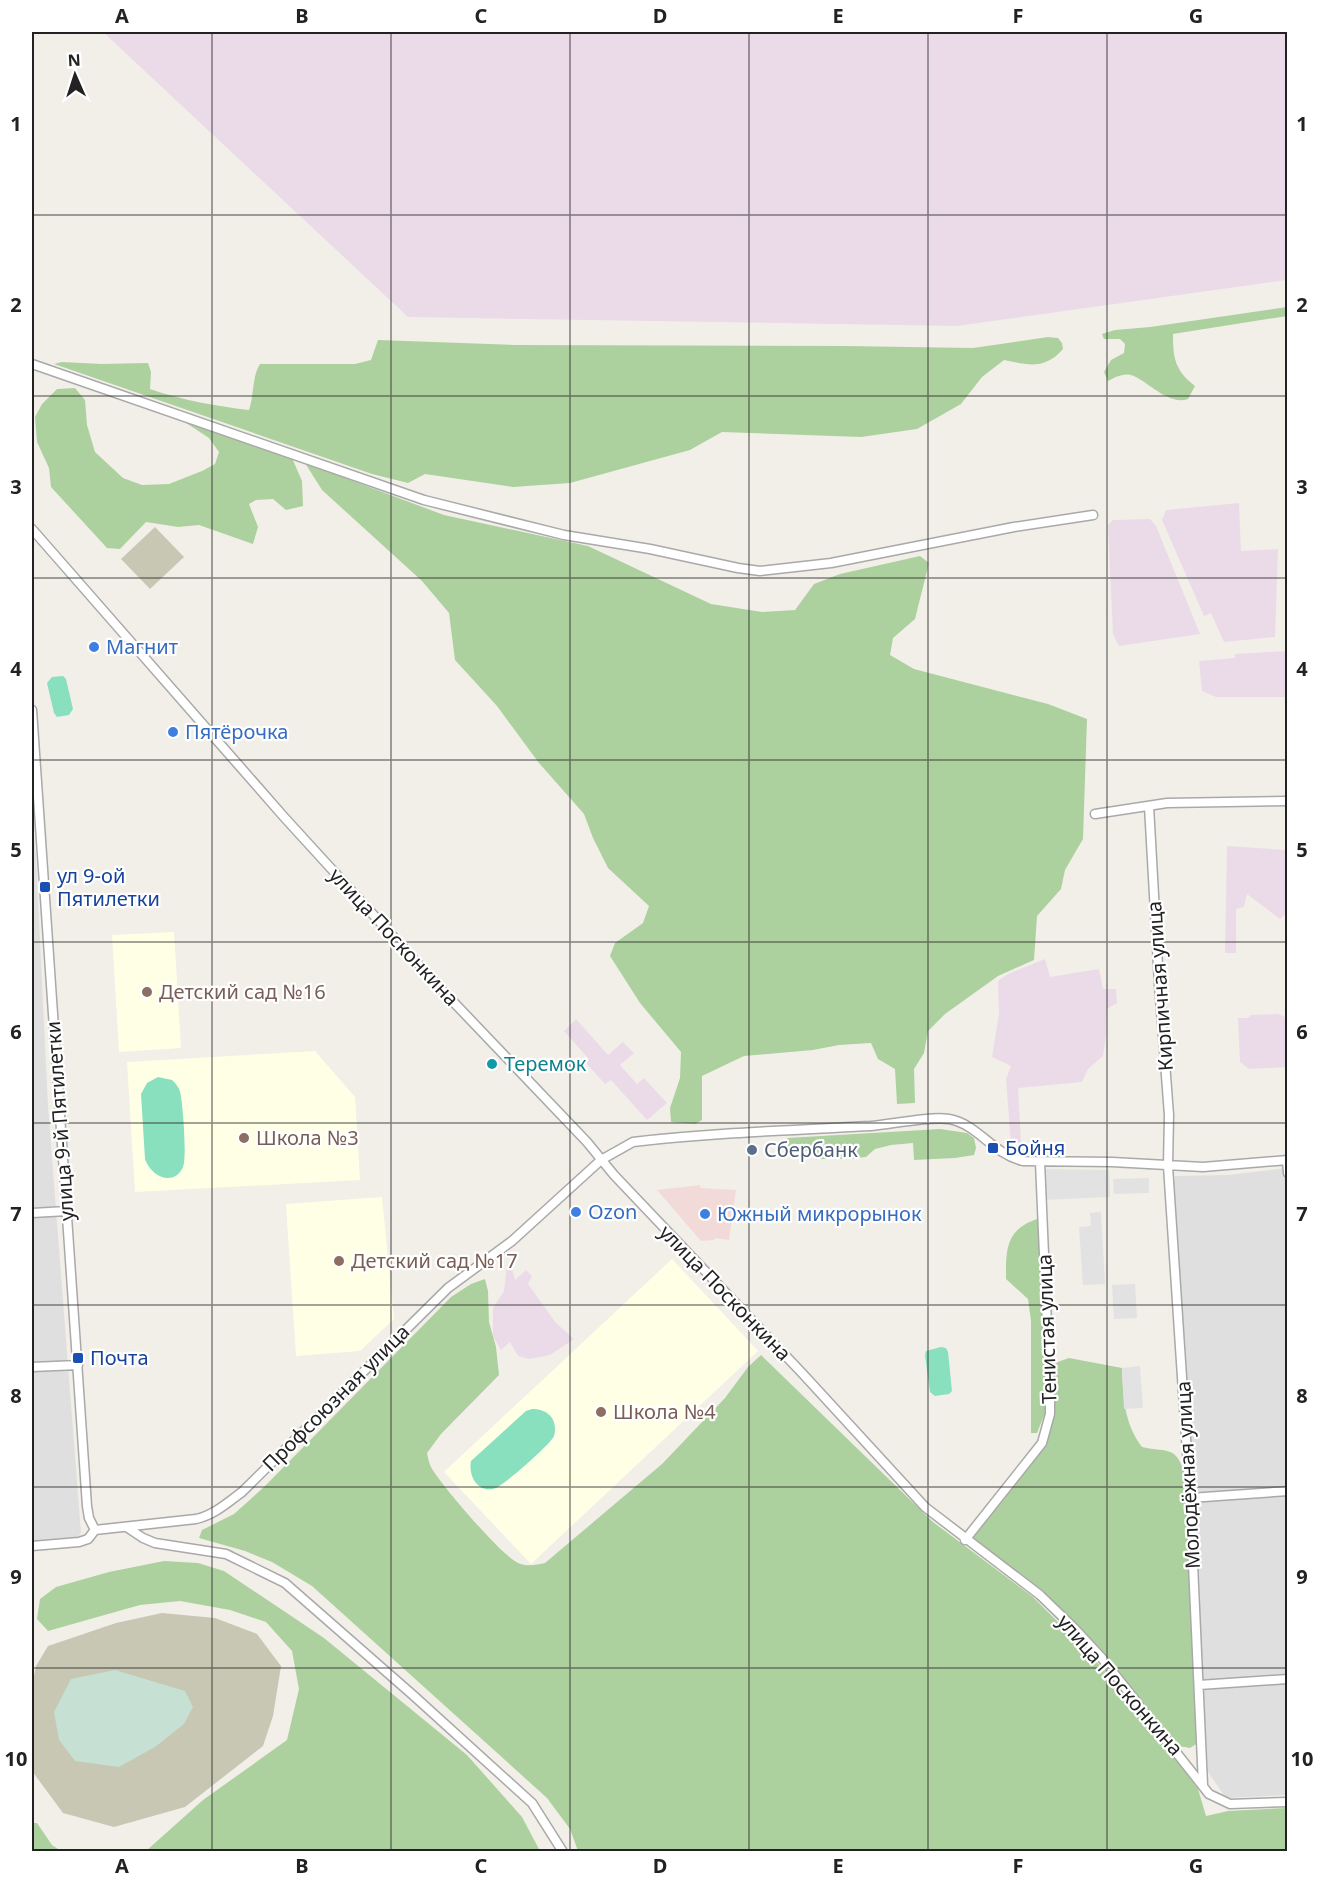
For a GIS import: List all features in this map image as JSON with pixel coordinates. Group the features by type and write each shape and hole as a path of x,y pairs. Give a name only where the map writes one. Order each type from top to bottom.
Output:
{"street":[{"path":"32,364 424,500 564,535 650,549 738,568 760,571 794,569 1014,527 1093,515"},
{"name":"улица Посконкина","path":"32,529 284,817 925,1508 1040,1595 1074,1628 1101,1657 1203,1785 1216,1798 1230,1804 1287,1802"},
{"name":"улица 9-й Пятилетки","path":"32,710 36,841 67,1211 87,1506 89,1518 95,1530"},
{"path":"1095,814 1167,803 1287,801"},
{"name":"Кирпичная улица","path":"1149,806 1169,1115 1168,1166"},
{"name":"Профсоюзная улица","path":"32,1546 79,1542 88,1539 95,1530 128,1528 205,1517 242,1492 448,1288 474,1267 503,1249 601,1160 633,1142 887,1125 939,1118 957,1121 968,1126 993,1148 1013,1159 1040,1162 1112,1162 1215,1167 1287,1160"},
{"path":"1287,1160 1287,1173"},
{"name":"Тенистая улица","path":"965,1540 1042,1443 1048,1427 1050,1393 1040,1162"},
{"name":"Молодёжная улица","path":"1168,1166 1190,1498 1203,1785"},
{"path":"32,1213 67,1211"},
{"path":"32,1367 78,1365"},
{"path":"1190,1498 1287,1491"},
{"path":"128,1528 155,1543 226,1554 285,1583 531,1803 563,1851"},
{"path":"1199,1685 1287,1679"}],"shaded area":[{"path":"103,32 1287,32 1287,280 956,326 408,317"},
{"path":"1239,503 1241,551 1278,549 1275,637 1224,642 1211,613 1204,616 1162,520 1166,510"},
{"path":"1150,519 1156,526 1200,634 1119,646 1113,634 1108,525 1113,520"},
{"path":"155,527 184,557 150,589 121,559"},
{"path":"1287,651 1287,697 1216,697 1202,691 1199,661 1235,658 1235,654"},
{"path":"32,818 36,857 48,1106 81,1533 78,1537 32,1541"},
{"path":"1287,837 1287,913 1280,919 1247,894 1244,907 1236,909 1236,953 1225,953 1227,846 1286,850"},
{"name":"Детский сад №16","path":"174,932 181,1048 119,1052 112,935"},
{"path":"1045,959 1050,977 1099,969 1103,989 1116,989 1117,1003 1107,1009 1103,1056 1088,1069 1082,1082 1018,1088 1021,1143 1011,1144 1006,1079 1011,1066 992,1057 999,1014 998,981 1008,974"},
{"path":"1278,1014 1285,1017 1287,1067 1249,1069 1240,1062 1238,1018"},
{"path":"576,1019 608,1055 623,1042 634,1053 620,1065 637,1084 644,1078 667,1103 647,1120 611,1080 605,1084 585,1062 588,1058 564,1031"},
{"name":"Школа №3","path":"315,1051 355,1097 360,1180 135,1192 127,1062"},
{"path":"1287,1168 1287,1795 1226,1798 1208,1772 1175,1176 1228,1175"},
{"path":"1040,1169 1109,1170 1110,1197 1042,1200"},
{"path":"1149,1178 1149,1193 1114,1194 1113,1179"},
{"name":"Южный микрорынок","path":"700,1185 701,1188 736,1190 729,1240 715,1238 701,1241 657,1190"},
{"name":"Детский сад №17","path":"382,1197 394,1319 360,1351 296,1356 286,1204"},
{"path":"1101,1212 1105,1284 1083,1285 1079,1227 1091,1226 1090,1213"},
{"name":"Школа №4","path":"672,1259 758,1351 531,1564 444,1472"},
{"path":"507,1265 511,1265 515,1280 526,1270 532,1276 528,1284 556,1323 574,1339 550,1355 529,1359 518,1356 510,1342 501,1350 493,1336 493,1308 504,1291"},
{"path":"1135,1284 1137,1318 1114,1319 1112,1285"},
{"path":"1140,1366 1143,1408 1124,1409 1122,1368"},
{"path":"162,1613 215,1618 257,1634 281,1666 273,1716 263,1746 185,1807 114,1827 63,1813 32,1771 32,1686 36,1666 48,1646 116,1623"},
{"path":"115,1670 185,1691 193,1707 184,1724 155,1747 119,1767 75,1761 59,1740 54,1712 71,1679"}],"green space":[{"path":"1287,307 1287,316 1173,334 1176,363 1183,375 1195,386 1188,399 1180,400 1165,396 1131,375 1121,375 1108,381 1104,372 1111,360 1124,353 1125,344 1120,339 1104,339 1102,334 1115,330"},
{"path":"1048,337 1058,338 1062,343 1063,349 1056,356 1036,364 1004,360 982,377 961,404 917,429 861,437 722,432 690,450 570,483 513,487 425,474 408,483 372,474 54,364 62,362 148,363 151,372 150,389 199,402 249,410 260,364 355,364 371,360 378,340 516,345 973,348"},
{"path":"75,388 85,400 87,425 95,452 123,478 142,485 169,484 215,464 219,452 209,438 177,417 292,458 302,481 303,506 286,510 273,499 256,500 249,504 258,527 253,544 199,525 178,527 146,522 120,549 107,548 51,487 49,468 37,442 35,417 42,404 57,389"},
{"path":"305,463 444,515 588,546 711,604 762,612 795,610 814,584 840,574 920,556 929,563 915,619 893,638 890,655 914,669 1048,704 1087,719 1083,839 1065,870 1061,889 1037,916 1034,960 998,976 945,1014 928,1031 924,1053 914,1069 915,1103 897,1104 895,1069 878,1059 871,1043 839,1045 813,1050 744,1056 702,1076 702,1120 695,1124 671,1122 670,1108 680,1078 681,1052 640,1003 610,956 615,943 643,923 649,906 608,868 584,814 539,763 497,706 455,660 449,613 422,581 322,490"},
{"path":"63,676 66,679 73,709 69,715 57,717 47,683 52,677"},
{"path":"158,1077 172,1080 176,1084 180,1090 182,1107 184,1162 179,1173 169,1178 157,1175 145,1159 141,1094 147,1083"},
{"path":"940,1129 967,1133 974,1138 976,1148 974,1155 914,1160 913,1143 891,1145 875,1149 866,1157 848,1159 817,1159 811,1151 803,1151 801,1144 792,1144 792,1153 790,1155 787,1152 787,1138"},
{"path":"1037,1219 1045,1335 1045,1413 1037,1433 1031,1433 1031,1321 1028,1299 1006,1279 1006,1269 1007,1250 1013,1235 1026,1224"},
{"path":"485,1279 488,1291 489,1322 496,1347 499,1375 441,1434 427,1453 431,1467 446,1488 510,1558 525,1565 545,1563 662,1464 725,1398 748,1367 761,1355 933,1522 1033,1597 1089,1653 1144,1717 1198,1789 1206,1816 1228,1811 1287,1808 1287,1851 578,1851 570,1829 547,1798 312,1586 272,1562 245,1551 199,1538 202,1530 234,1514 265,1486 451,1297 471,1284"},
{"path":"946,1348 948,1352 952,1391 949,1394 935,1396 930,1392 925,1355 926,1351"},
{"path":"1069,1358 1122,1368 1128,1419 1136,1438 1142,1447 1170,1452 1182,1465 1185,1475 1198,1743 1190,1748 1179,1746 1079,1626 1050,1600 968,1536 1045,1435 1049,1365"},
{"path":"532,1409 543,1411 552,1418 554,1436 527,1464 501,1485 490,1489 479,1486 471,1472 471,1461 526,1411"},
{"path":"164,1561 198,1563 224,1571 324,1638 467,1755 522,1817 540,1851 146,1851 203,1800 287,1740 299,1689 292,1651 266,1622 230,1610 180,1601 140,1605 48,1631 37,1619 40,1599 56,1587 109,1572"},
{"path":"32,1823 37,1823 52,1845 61,1851 32,1851"}],"place":[{"name":"Магнит","path":"94,647"},
{"name":"Пятёрочка","path":"173,732"},
{"name":"ул 9-ой Пятилетки","path":"45,887"},
{"name":"Детский сад №16","path":"147,992"},
{"name":"Теремок","path":"492,1064"},
{"name":"Школа №3","path":"244,1138"},
{"name":"Бойня","path":"993,1148"},
{"name":"Сбербанк","path":"752,1150"},
{"name":"Ozon","path":"576,1212"},
{"name":"Южный микрорынок","path":"705,1214"},
{"name":"Детский сад №17","path":"339,1261"},
{"name":"Почта","path":"78,1358"},
{"name":"Школа №4","path":"601,1412"}]}
